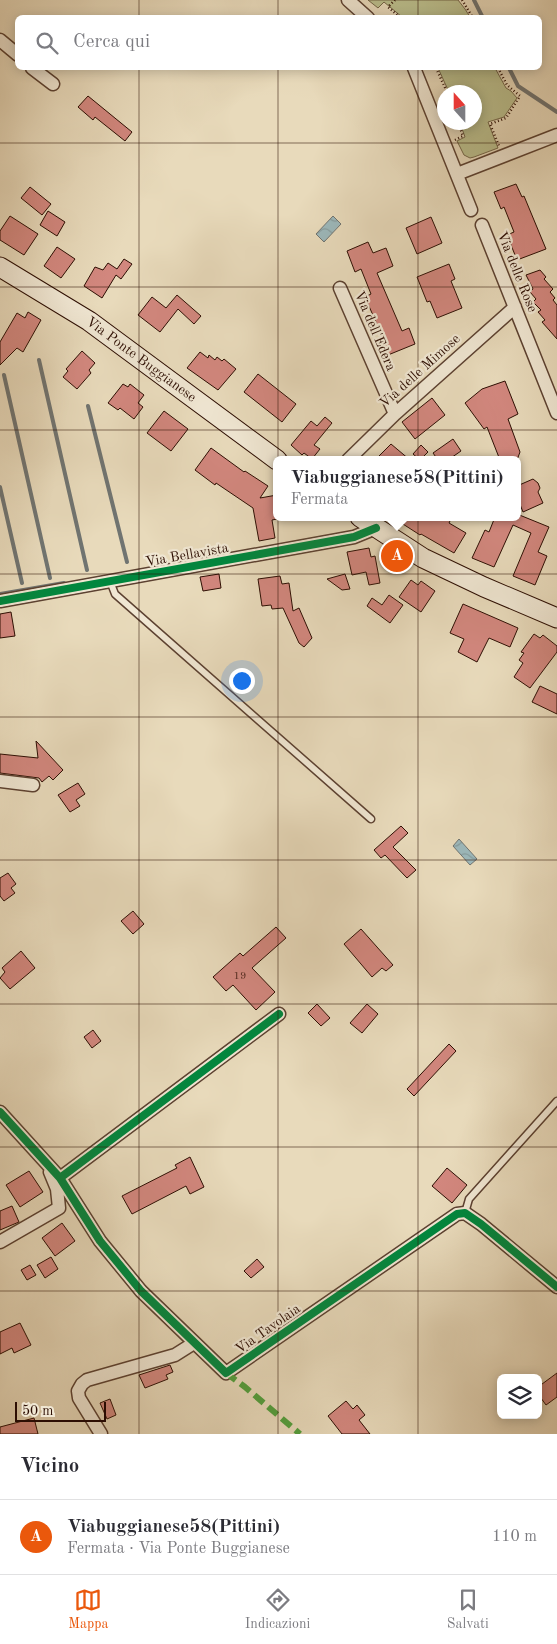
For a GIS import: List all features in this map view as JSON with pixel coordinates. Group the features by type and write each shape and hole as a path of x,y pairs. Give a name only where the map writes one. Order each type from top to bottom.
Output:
{"main road":[{"name":"Via Ponte Buggianese","path":"0,267 89,321 273,457"},
{"path":"366,521 423,558 484,587 557,618"}],"street":[{"path":"348,0 365,15"},
{"path":"0,40 15,52"},
{"path":"35,70 53,84"},
{"path":"415,70 471,210"},
{"path":"457,174 557,135"},
{"name":"Via delle Rose","path":"482,225 557,413"},
{"name":"Via dell'Edera","path":"340,288 395,414"},
{"name":"Via delle Mimose","path":"352,456 395,414 515,307"},
{"name":"Via Bellavista","path":"0,601 354,538 376,528"},
{"path":"0,781 33,786"},
{"path":"60,1178 280,1014"},
{"name":"Via Tavolaia","path":"0,1112 60,1178 100,1241 141,1291 226,1374 457,1214 465,1213"},
{"path":"0,1242 59,1208 57,1189 46,1162"},
{"path":"465,1213 557,1287"},
{"path":"101,1434 93,1428 79,1398 78,1391 82,1384 87,1380 175,1355 194,1343"}],"lane":[{"path":"110,581 115,594 371,819"},
{"path":"465,1213 469,1199 557,1102"}],"path":[{"path":"394,0 388,7 397,15"},
{"path":"462,0 471,15"},
{"path":"437,70 444,85"},
{"path":"499,70 507,85 520,96 506,118 490,124 500,148"},
{"path":"457,146 455,140 463,136 461,130"}],"green space":[{"path":"368,0 458,0 469,15 400,15 384,2 378,8"},
{"path":"439,70 496,70 506,88 517,98 504,117 488,122 498,148 470,158 464,155 457,141 465,137 462,130 482,130 482,85 446,85"}],"water":[{"path":"333,216 341,224 324,242 316,234"},
{"path":"459,839 477,859 470,865 453,846"}],"building":[{"path":"88,96 132,132 125,141 95,117 93,120 78,107"},
{"path":"516,184 522,197 524,196 546,249 517,260 507,235 514,232 504,207 501,209 494,192"},
{"path":"30,187 51,204 42,215 21,198"},
{"path":"48,211 65,222 57,236 40,225"},
{"path":"10,216 38,234 24,255 0,240 0,231"},
{"path":"431,217 442,243 417,254 406,228"},
{"path":"368,242 373,253 386,248 393,266 377,273 402,331 409,328 415,344 388,355 365,297 371,294 361,269 355,272 347,251"},
{"path":"57,247 75,259 61,278 44,266"},
{"path":"124,259 132,264 121,279 116,275 102,298 84,286 95,267 103,270 108,263 117,269"},
{"path":"449,264 455,279 451,281 462,308 437,318 430,301 427,302 417,277"},
{"path":"540,270 546,277 544,279 553,289 550,292 555,298 553,300 557,305 557,339 542,322 545,320 538,312 541,310 533,302 536,299 530,292 533,289 526,275"},
{"path":"177,295 201,316 194,324 178,309 160,332 138,315 152,297 166,308"},
{"path":"28,312 41,320 23,352 17,348 0,365 0,342 17,313 25,318"},
{"path":"82,351 95,363 89,370 91,373 77,389 63,377 68,371 66,369"},
{"path":"200,352 208,358 209,355 215,360 217,357 222,361 224,359 236,369 218,390 187,368"},
{"path":"258,374 296,404 282,422 244,392"},
{"path":"505,381 518,414 508,419 520,452 518,456 498,456 487,427 484,429 465,403 482,389"},
{"path":"123,384 128,387 130,384 144,395 138,403 143,407 134,419 120,408 118,410 108,403"},
{"path":"432,398 445,415 415,439 402,422"},
{"path":"164,411 188,429 171,451 147,433"},
{"path":"325,417 332,423 314,445 320,449 314,456 308,456 304,453 302,455 291,445 311,421 317,426"},
{"path":"453,439 461,451 454,456 435,456 433,453"},
{"path":"391,444 405,456 379,456"},
{"path":"421,445 428,452 424,456 415,456 413,454"},
{"path":"211,448 244,472 268,486 260,498 273,496 272,520 275,538 259,541 253,508 216,483 215,485 195,470"},
{"path":"533,479 538,483 540,488 538,492 543,503 523,512 521,507 521,484"},
{"path":"521,516 549,527 538,552 547,556 535,585 513,576 531,533 513,525 494,567 472,558 485,530 489,532 493,521 521,521"},
{"path":"398,521 450,521 449,523 466,533 454,553"},
{"path":"369,548 371,557 375,556 380,583 369,585 366,572 352,575 347,552"},
{"path":"219,574 221,588 203,591 200,577"},
{"path":"345,574 350,589 342,590 327,579"},
{"path":"280,576 282,584 289,583 293,611 299,608 312,638 304,647 299,643 283,608 272,609 271,605 262,606 258,579"},
{"path":"411,580 418,585 421,581 435,591 421,612 399,597"},
{"path":"389,595 403,605 390,623 367,606 372,598 382,605"},
{"path":"463,604 518,628 510,647 489,638 477,662 458,652 464,639 450,633"},
{"path":"11,612 15,636 0,638 0,614"},
{"path":"534,634 540,638 543,635 557,646 557,652 530,688 514,677 523,663 519,660 524,653 521,652"},
{"path":"540,686 557,694 557,714 532,702"},
{"path":"36,741 63,770 53,780 49,776 42,782 39,778 0,773 0,754 38,758"},
{"path":"78,783 85,794 76,800 80,806 70,812 58,795"},
{"path":"401,826 408,833 393,847 416,870 407,878 385,855 381,858 374,850"},
{"path":"8,873 16,884 11,888 15,893 4,901 0,896 0,878"},
{"path":"133,911 144,924 133,934 121,921"},
{"path":"276,927 286,938 252,968 275,992 256,1010 233,985 226,991 213,977 240,953 243,956"},
{"path":"361,929 393,965 386,971 382,968 372,977 344,944"},
{"path":"21,951 35,968 10,989 0,978 5,972 2,968"},
{"path":"317,1004 330,1018 321,1026 308,1013"},
{"path":"367,1004 378,1014 362,1033 350,1023"},
{"path":"93,1030 101,1041 92,1048 84,1037"},
{"path":"449,1044 456,1051 414,1096 407,1089"},
{"path":"190,1157 204,1187 190,1194 186,1186 132,1214 122,1196 177,1168 175,1165"},
{"path":"447,1168 467,1185 452,1203 432,1186"},
{"path":"29,1171 43,1192 20,1207 6,1185"},
{"path":"12,1206 19,1222 0,1230 0,1211"},
{"path":"62,1223 75,1241 55,1256 42,1238"},
{"path":"51,1257 58,1269 45,1278 37,1265"},
{"path":"257,1259 264,1267 251,1278 244,1271"},
{"path":"30,1265 36,1275 27,1280 21,1270"},
{"path":"20,1323 31,1345 14,1353 12,1348 0,1354 0,1332"},
{"path":"170,1365 173,1372 166,1375 168,1379 145,1388 139,1375"},
{"path":"557,1373 557,1397 546,1405 542,1400 542,1384"},
{"path":"110,1399 116,1415 107,1419 100,1403"},
{"path":"346,1401 353,1409 357,1405 365,1415 359,1420 370,1434 342,1434 328,1416"},
{"path":"34,1418 38,1434 0,1434 0,1427"}],"waterway":[{"path":"474,0 482,15"},
{"path":"510,70 518,86 557,112"},
{"path":"39,360 87,570"},
{"path":"4,375 50,578"},
{"path":"88,406 127,562"},
{"path":"0,487 22,583"},
{"path":"0,594 64,583"}],"marked path":[{"path":"226,1373 300,1434"}],"cycle path":[{"path":"0,601 354,537 376,528"},
{"path":"60,1178 279,1014"},
{"path":"0,1112 60,1178 100,1241 141,1291 226,1373 457,1214 465,1213 481,1224 557,1287"}],"place":[{"name":"Viabuggianese58(Pittini)","path":"397,556"}]}
